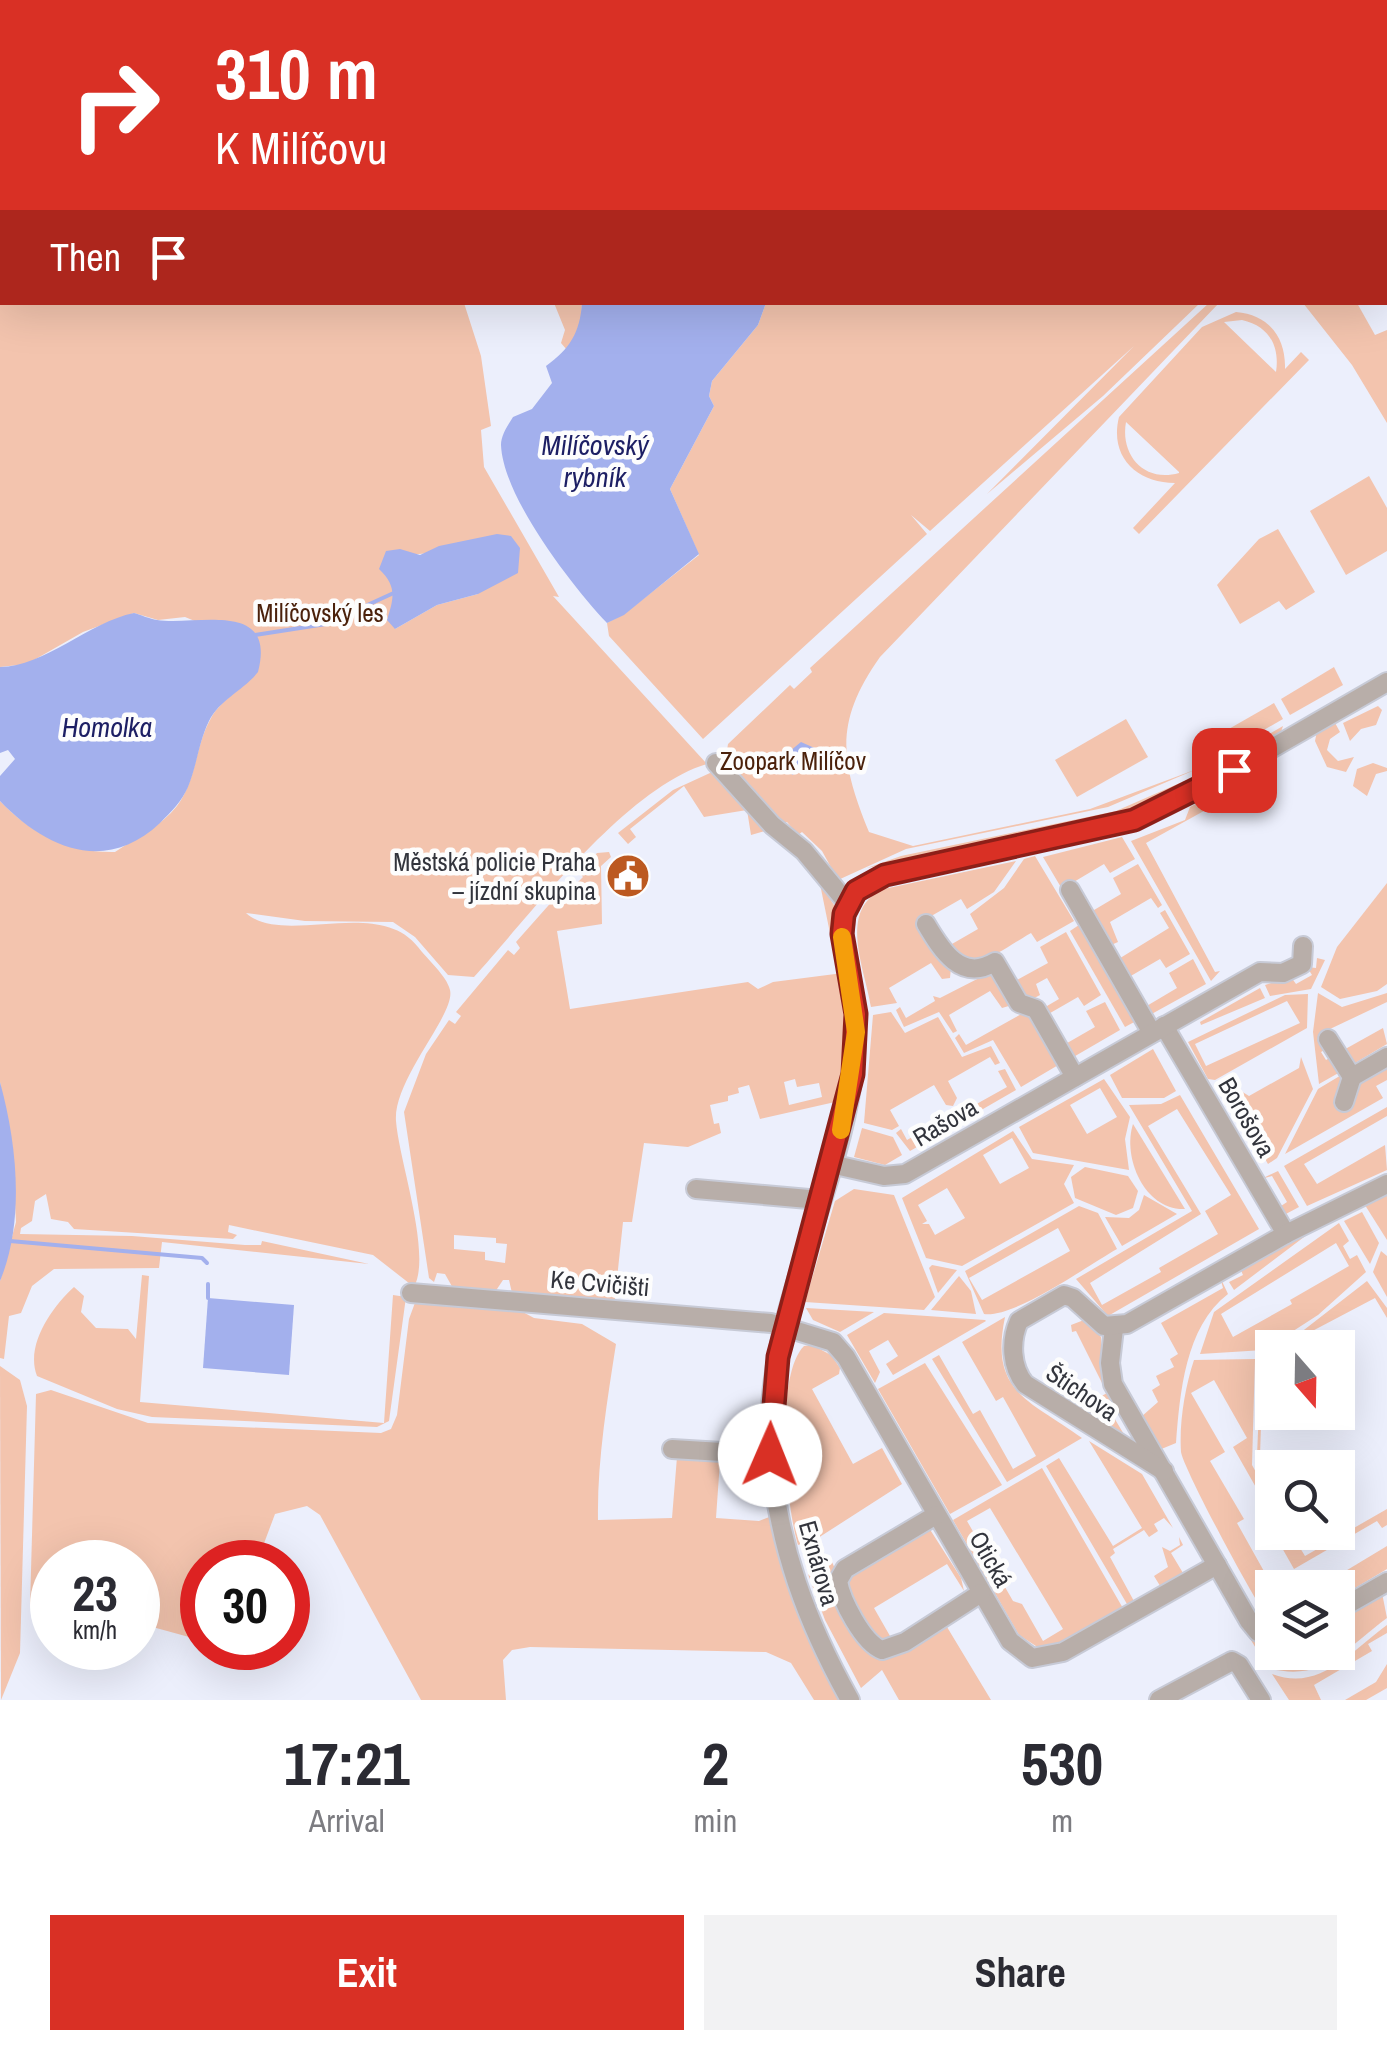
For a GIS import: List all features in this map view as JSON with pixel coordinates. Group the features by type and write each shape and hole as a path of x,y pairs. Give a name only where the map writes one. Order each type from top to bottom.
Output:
{"street":[{"path":"716,764 772,825 804,851 834,893 848,904 860,888 885,875 1108,827 1160,809 1387,682"},
{"path":"1070,890 1158,1030"},
{"name":"Exnárova","path":"848,904 842,934 856,1014 856,1048 848,1104 785,1326 774,1380 770,1455 782,1531 799,1596 850,1700"},
{"path":"926,924 941,950 960,966 976,970 995,962 1019,1003 1036,1009 1075,1077"},
{"name":"Rašova","path":"831,1164 898,1176 1260,972 1288,972 1302,964 1303,946"},
{"name":"Borošova","path":"1158,1030 1286,1234"},
{"path":"1328,1039 1352,1077"},
{"path":"1344,1102 1352,1077 1387,1056"},
{"path":"1114,1328 1387,1184"},
{"path":"696,1188 820,1200"},
{"name":"Ke Cvičišti","path":"411,1293 785,1326"},
{"name":"Štichova","path":"1164,1472 1030,1388 1017,1374 1013,1339 1021,1318 1059,1296 1073,1298 1100,1324 1114,1328 1110,1362 1113,1384 1255,1629"},
{"name":"Otická","path":"785,1326 833,1342 842,1350 982,1593 1016,1648 1032,1658 1044,1659 1063,1652 1217,1565"},
{"path":"672,1449 770,1455"},
{"path":"936,1515 845,1569 838,1581 841,1594 871,1644 882,1650 905,1642 982,1593"},
{"path":"1355,1600 1387,1582"},
{"path":"1159,1700 1227,1661 1240,1665 1261,1700"}],"green space":[{"name":"Milíčovský les","path":"0,305 465,305 481,356 491,426 481,430 484,467 559,597 553,596 707,764 676,777 613,825 551,888 474,977 448,975 415,937 393,922 305,921 246,913 263,922 283,925 356,923 401,932 448,985 449,1001 444,1015 404,1086 396,1121 417,1231 419,1272 414,1287 373,1255 229,1225 228,1232 237,1235 233,1239 74,1229 68,1222 51,1219 46,1194 35,1201 32,1221 21,1228 20,1234 132,1236 245,1245 261,1245 262,1241 369,1264 162,1242 159,1268 54,1269 32,1286 21,1313 9,1316 4,1359 0,1358 0,1281 16,1222 12,1149 0,1082 0,801 25,823 52,839 82,849 115,852 156,826 177,806 188,786 210,720 248,680 259,661 260,648 185,617 158,620 134,613 83,632 27,664 0,667","holes":["430,553 478,594 437,605 395,629 395,592 389,577 408,555"]},
{"path":"555,305 582,305 581,325 567,350 561,343 565,330"},
{"path":"765,305 1198,305 1103,396 987,494 1134,346 930,531 911,515 927,534 703,739 609,636 607,623 699,555 670,489 714,406 709,396 712,381 758,325"},
{"name":"Zoopark Milíčov","path":"1207,305 1217,305 880,657 855,702 846,742 852,784 869,832 913,846 1090,809 1197,769 1108,807 906,849 838,880 822,851 787,822 781,824 725,763 728,744 790,685 794,689 812,672 810,668"},
{"path":"1305,305 1358,305 1375,335 1387,330 1387,423 1352,365"},
{"path":"1236,312 1248,314 1266,323 1279,338 1285,369 1301,352 1309,360 1139,534 1133,528 1175,483 1149,478 1129,465 1118,444 1119,417 1202,327","holes":["1242,320 1259,327 1271,338 1276,372 1224,322","1126,422 1179,472 1179,473 1155,474 1137,464 1127,445"]},
{"path":"1369,476 1387,508 1387,551 1346,575 1310,511"},
{"path":"1278,529 1315,592 1286,610 1279,601 1240,624 1217,585 1259,539"},
{"path":"1334,667 1343,685 1290,715 1281,699"},
{"path":"1274,703 1283,719 1205,764 1213,756 1206,742"},
{"path":"1378,706 1382,710 1376,725 1361,729 1350,741 1343,723"},
{"path":"1126,719 1148,757 1077,797 1055,760"},
{"path":"1334,721 1340,732 1330,739 1327,750 1338,761 1354,757 1346,772 1327,767 1315,741 1317,731"},
{"path":"1283,726 1279,738 1221,771 1209,769"},
{"path":"1373,763 1387,771 1376,774 1367,796 1353,786 1357,769"},
{"path":"710,773 716,774 768,830 751,835 747,810 704,817 684,786 630,829 636,837 628,844 618,833 673,790"},
{"path":"1198,775 1197,780 1145,809 906,865 900,861 867,868 901,856 1116,811"},
{"path":"1234,784 1240,791 1146,843 1215,972 1220,971 1211,981 1131,841 1185,820 1190,807"},
{"path":"1122,837 1135,859 1110,873 1104,864 1062,889 1043,857"},
{"path":"609,852 611,857 601,866 602,924 557,931 570,1009 748,982 758,989 773,982 843,973 849,1019 847,1071 842,1071 835,1102 760,1119 749,1085 738,1088 739,1093 728,1096 728,1101 710,1105 714,1124 719,1123 721,1133 688,1147 644,1143 632,1222 623,1222 614,1307 512,1293 509,1280 503,1280 495,1292 454,1290 445,1274 437,1273 434,1282 429,1278 404,1112 426,1054 449,1020 455,1024 461,1016 456,1012 508,950 514,955 520,948 516,942 571,880 576,884 583,877 579,872 597,853","holes":["795,1079 797,1087 819,1083 822,1097 789,1105 784,1082","454,1235 496,1238 496,1243 507,1244 505,1263 485,1260 485,1252 454,1249"]},
{"path":"1035,856 1074,921 1037,942 1031,933 990,956 970,958 945,948 978,929 970,914 1004,888 1024,859"},
{"path":"1016,861 994,892 967,909 961,899 919,923 951,967 950,978 942,979 931,963 889,988 897,1003 871,1007 858,941 861,910 870,898 884,889"},
{"path":"1138,864 1162,905 1158,908 1151,898 1110,922 1118,942 1109,946 1089,913 1121,894 1113,878"},
{"path":"1387,883 1387,984 1377,991 1340,999 1321,987 1337,947"},
{"path":"820,884 838,911 836,948 832,943"},
{"path":"1165,910 1190,954 1166,968 1160,959 1129,977 1117,960 1169,928 1160,913"},
{"path":"1082,923 1138,1020 1125,1027 1070,931"},
{"path":"1066,932 1101,995 1084,1006 1078,997 1045,1016 1041,1002 1047,1006 1059,999 1047,978 1036,984 1040,995 1027,1002 1015,981 1048,963 1040,947"},
{"path":"1317,958 1325,960 1311,989 1270,996 1265,985 1291,977 1296,984 1312,975 1307,967 1316,968"},
{"path":"1193,959 1206,984 1148,1016 1145,1007 1177,988 1169,973"},
{"path":"985,975 993,975 1012,1005 1002,1008 990,991 949,1015 957,1031 953,1033 939,1012 904,1027 896,1010 900,1007 906,1018 935,1001 933,996 940,998"},
{"path":"1260,988 1265,998 1201,1025 1200,1022"},
{"path":"1318,993 1342,1007 1387,993 1387,1002 1330,1029 1328,1048 1321,1052 1326,1060 1333,1056 1342,1071 1319,1084 1313,1032"},
{"path":"1308,994 1307,1028 1215,1080 1208,1079 1188,1042 1285,995","holes":["1287,1001 1300,1023 1206,1066 1195,1044"]},
{"path":"1105,1002 1120,1030 1070,1059 1062,1046 1095,1027 1086,1011"},
{"path":"891,1012 905,1033 938,1017 962,1057 991,1046 1000,1063 995,1065 990,1057 948,1081 957,1098 953,1106 946,1105 934,1085 890,1110 899,1126 892,1130 864,1123 873,1015"},
{"path":"1025,1012 1060,1064 1021,1087 993,1040 964,1053 955,1038 959,1034 966,1045"},
{"path":"1383,1028 1387,1044 1355,1063 1340,1052"},
{"path":"1153,1049 1176,1091 1164,1098 1122,1098 1110,1075"},
{"path":"1301,1057 1313,1089 1277,1158 1268,1164 1229,1097 1241,1091 1249,1096 1299,1068"},
{"path":"1387,1063 1387,1080 1376,1086 1383,1098 1285,1154 1318,1089 1343,1074 1356,1086"},
{"path":"1005,1069 1016,1090 957,1124 955,1116 1007,1087 998,1071"},
{"path":"1104,1079 1130,1117 1125,1139 1129,1170 1033,1153 1019,1127","holes":["1100,1088 1117,1117 1087,1134 1070,1105"]},
{"path":"1180,1095 1259,1229 1108,1316 1076,1279 1192,1211 1129,1105 1161,1104","holes":["1177,1109 1231,1195 1205,1211 1218,1234 1102,1305 1090,1283 1201,1214 1148,1126"]},
{"path":"1387,1107 1387,1116 1304,1164 1317,1184 1385,1145 1387,1170 1307,1206 1284,1166"},
{"path":"940,1121 947,1130 910,1151 896,1133 901,1129 907,1140"},
{"path":"1133,1124 1185,1209 1158,1201 1140,1180 1131,1152"},
{"path":"862,1128 893,1137 902,1155 885,1165 854,1157"},
{"path":"1013,1131 1032,1159 1074,1165 1064,1184 1074,1203 962,1266 926,1258 902,1198","holes":["1012,1138 1029,1168 1000,1184 983,1155","947,1188 965,1218 935,1235 929,1224 922,1224 927,1221 918,1205"]},
{"path":"1085,1167 1128,1176 1138,1191 1133,1208 1116,1215 1075,1198 1071,1177"},
{"path":"1278,1171 1299,1207 1284,1215 1278,1208 1287,1202 1272,1176 1261,1179"},
{"path":"854,1189 894,1195 935,1297 924,1310 805,1302 835,1201"},
{"path":"1385,1191 1387,1195 1387,1240 1363,1202"},
{"path":"1144,1195 1177,1214 1122,1246 1105,1217 1129,1218 1139,1210"},
{"path":"1079,1206 1098,1213 1117,1249 1032,1300 997,1313 984,1314 965,1271","holes":["1058,1228 1070,1251 982,1300 969,1278"]},
{"path":"1362,1212 1379,1243 1370,1264 1344,1221"},
{"path":"1339,1223 1349,1241 1343,1246 1350,1259 1357,1255 1366,1272 1295,1330 1255,1330 1255,1351 1200,1354 1214,1312","holes":["1336,1243 1349,1266 1290,1300 1292,1304 1233,1337 1221,1314"]},
{"path":"1312,1231 1234,1290 1229,1282 1243,1275 1239,1266"},
{"path":"1381,1251 1387,1256 1387,1297 1373,1272"},
{"path":"932,1265 957,1270 938,1293 929,1268"},
{"path":"142,1275 149,1276 140,1402 384,1423 393,1295 406,1297 389,1421 377,1427 152,1417 117,1409 37,1376 34,1364 38,1339 49,1316 74,1287 84,1296 81,1312 96,1328 128,1329 136,1339"},
{"path":"959,1276 971,1291 976,1314 931,1310"},
{"path":"1220,1277 1228,1294 1202,1324 1187,1362 1176,1443 1159,1450 1141,1417 1158,1402 1152,1390 1160,1385 1156,1376 1174,1367 1170,1359 1178,1354 1161,1323 1223,1288"},
{"path":"1367,1281 1387,1308 1387,1318 1375,1298 1314,1330 1304,1330"},
{"path":"416,1300 519,1310 534,1318 582,1324 616,1344 601,1454 598,1520 672,1518 677,1457 720,1461 716,1518 759,1521 772,1516 799,1611 842,1700 814,1700 791,1663 766,1652 530,1647 512,1650 503,1660 506,1700 421,1700 320,1515 307,1506 275,1514 265,1540 180,1540 180,1635 160,1629 160,1540 32,1540 36,1394 51,1390 148,1423 381,1433 391,1429 397,1415 409,1319"},
{"path":"806,1308 874,1312 840,1332 813,1320"},
{"path":"884,1313 986,1321 893,1375 886,1364 898,1356 888,1340 869,1351 880,1372 875,1383 847,1335"},
{"path":"1005,1317 1003,1363 1009,1379 1031,1403 1082,1438 1007,1482 932,1359 939,1355 973,1414 980,1410 1013,1469 1036,1456 1003,1397 996,1401 962,1342"},
{"path":"1084,1320 1101,1337 1103,1375 1115,1400 1107,1406 1128,1441 1137,1436 1140,1452 1094,1424 1079,1409 1107,1393 1076,1331 1072,1332 1071,1325"},
{"path":"812,1345 831,1355 840,1368 839,1374 812,1389 853,1464 882,1448 902,1484 818,1538 798,1545 787,1473 786,1412 795,1362 804,1346"},
{"path":"1255,1359 1255,1486 1233,1447 1247,1438 1214,1380 1191,1393 1225,1452 1210,1461 1244,1519 1237,1523 1263,1570 1255,1570 1255,1597 1181,1452 1183,1405 1194,1360"},
{"path":"925,1363 1002,1485 950,1514 878,1389"},
{"path":"0,1366 20,1380 27,1406 20,1653 1,1700"},
{"path":"1089,1441 1142,1474 1173,1528 1164,1518 1154,1524 1158,1531 1149,1537 1144,1530 1113,1549 1115,1553 1110,1557 1135,1603 1127,1604 1046,1466 1059,1458 1113,1546 1142,1528"},
{"path":"1042,1468 1124,1610 1054,1646 1039,1648 1019,1635 953,1520","holes":["990,1508 1063,1629 1043,1641 1022,1604 1013,1601 967,1521"]},
{"path":"1387,1509 1387,1525 1382,1528 1377,1521 1355,1534 1355,1527"},
{"path":"929,1528 961,1578 964,1591 947,1564 874,1608 894,1643 878,1644 846,1591 844,1577"},
{"path":"1179,1537 1183,1545 1171,1553 1183,1573 1194,1569 1162,1589 1154,1576 1168,1567 1162,1547 1170,1551 1180,1545"},
{"path":"1387,1546 1387,1569 1355,1588 1355,1570 1347,1570"},
{"path":"1283,1550 1301,1550 1305,1556 1315,1550 1327,1550 1294,1569"},
{"path":"832,1562 872,1652 963,1611 966,1615 947,1627 991,1700 899,1700 882,1670 861,1688 825,1620 808,1574"},
{"path":"1382,1593 1387,1618 1355,1643 1355,1609"},
{"path":"1387,1625 1387,1633 1368,1644 1372,1651 1355,1661 1355,1651"},
{"path":"1387,1664 1387,1688 1366,1700 1345,1700 1376,1682"},
{"path":"1340,1670 1314,1685 1321,1700 1289,1700 1272,1674 1305,1678"}],"water":[{"name":"Milíčovský rybník","path":"582,305 765,305 758,325 712,381 709,396 714,406 670,489 699,554 624,615 607,623 576,587 526,514 513,490 501,445 513,417 532,409 552,383 546,366 572,339"},
{"path":"497,534 511,536 520,548 518,573 478,594 437,605 395,629 387,620 392,593 389,581 379,569 386,551 400,549 420,555 439,546"},
{"name":"Homolka","path":"134,613 157,620 229,621 245,625 256,634 261,649 258,672 214,713 186,792 160,823 140,839 119,848 77,849 37,832 0,801 0,776 15,759 8,750 0,753 0,667 33,660 100,625"},
{"path":"801,742 819,750 820,770 812,772 810,766 792,775 790,751"},
{"path":"0,1082 11,1131 16,1182 13,1233 0,1281"},
{"path":"208,1298 294,1305 289,1375 203,1368"}],"waterway":[{"path":"255,635 326,624 398,591"},
{"path":"10,1241 202,1258 207,1263"},
{"path":"208,1284 208,1298"}],"slow traffic":[{"path":"841,1130 853,1074 856,1032 842,937"}],"place":[{"name":"Městská policie Praha – jízdní skupina","path":"628,876"}],"route":[{"path":"770,1455 774,1380 790,1299 844,1119 853,1074 856,1014 842,934 844,914 853,895 885,875 1134,820 1185,798 1234,770"}]}
